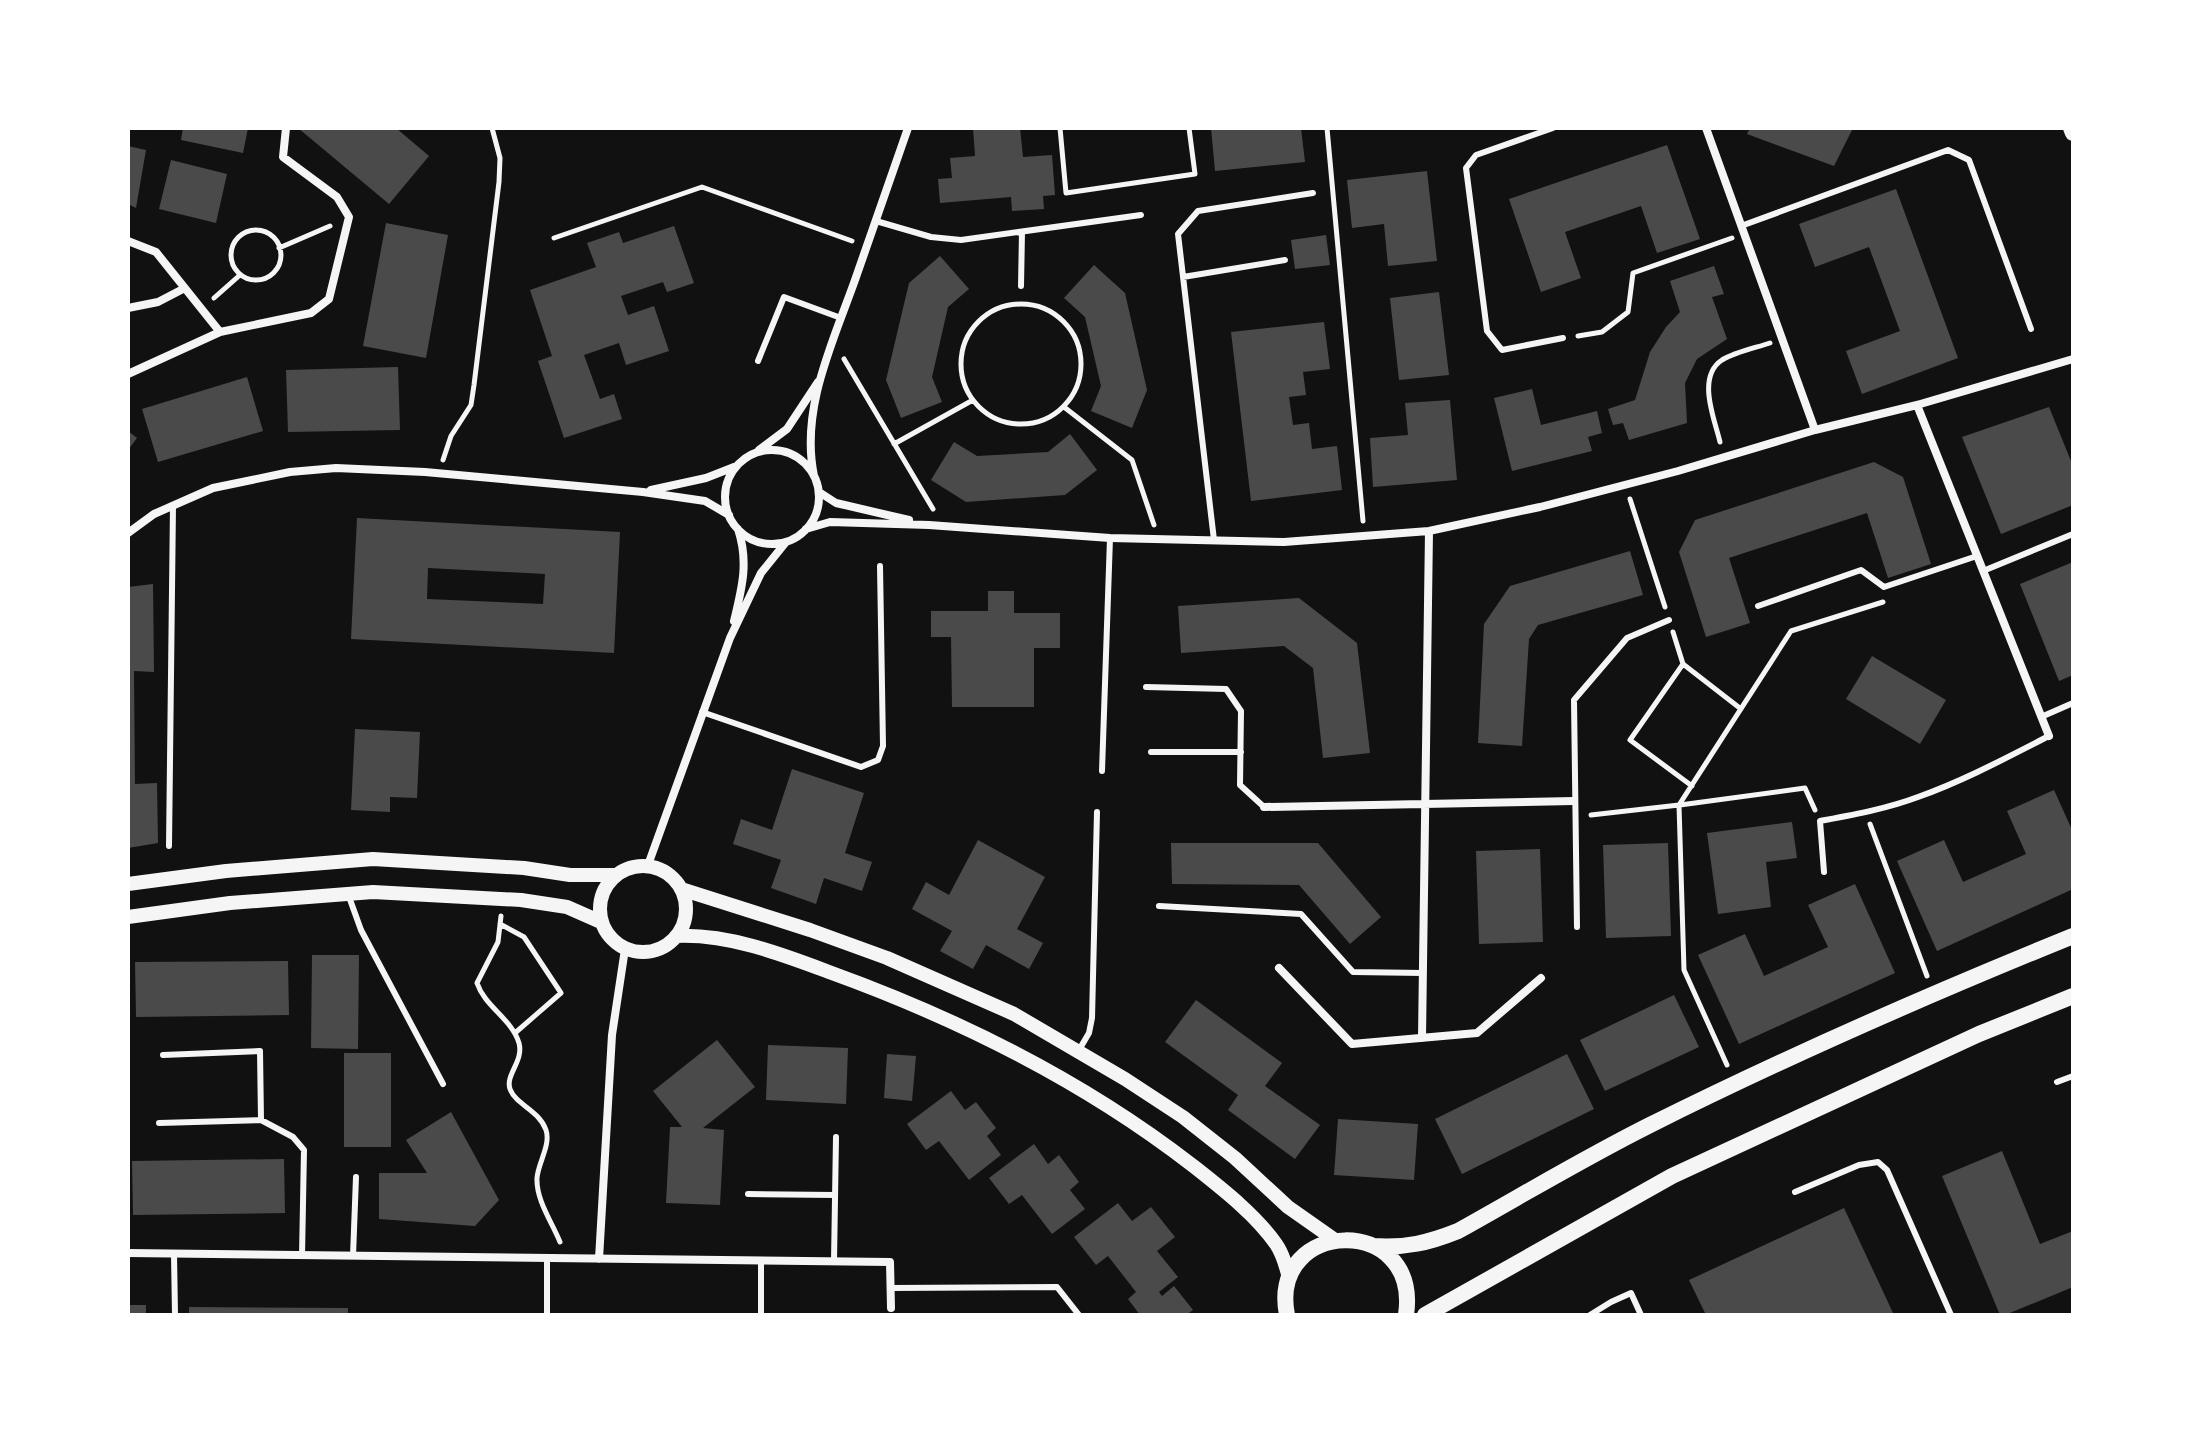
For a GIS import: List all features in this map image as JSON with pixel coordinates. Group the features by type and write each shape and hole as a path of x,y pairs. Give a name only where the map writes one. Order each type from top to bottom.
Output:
{"main road":[{"path":"1287,1315 1285,1297 1289,1278 1307,1253 1335,1240 1403,1248 1458,1231 1647,1127 1735,1084 1934,993 2073,936"},
{"path":"1425,1315 1672,1176 1872,1082 2073,998"},
{"path":"1374,1246 1390,1258 1402,1275 1408,1294 1406,1315"},
{"path":"1272,1315 1285,1297"}],"street":[{"path":"128,374 220,332 311,313 329,299 349,217 337,197 283,157 286,128"},
{"path":"806,529 818,508 819,492 809,454 810,430 820,378 908,128"},
{"path":"1706,128 1815,430"},
{"path":"128,241 156,252 220,332"},
{"path":"128,308 158,302 183,289"},
{"path":"648,865 730,638 761,573 786,542 806,529 830,522 929,525 1110,538 1284,542 1429,531 1540,507 1815,430 1917,405 2073,356"},
{"path":"643,492 706,478 738,465 787,429 820,378"},
{"path":"1917,405 2049,736"},
{"path":"751,455 766,450 791,454 805,463 814,476"},
{"path":"729,515 726,490 738,465"},
{"path":"128,533 173,504 213,488 290,472 365,468 643,492 705,501 729,515 743,543 745,573 730,638"},
{"path":"819,492 836,503 929,525"},
{"path":"738,528 762,543 786,542"},
{"path":"1422,1038 1429,531"},
{"path":"1264,807 1574,801"},
{"path":"128,884 226,871 373,859 524,868 582,876 615,875"},
{"path":"128,917 230,903 348,893 502,899 567,907 601,922 615,942 625,949 639,952 667,946 677,936 686,913 686,901 668,873 648,865 625,869 606,885 601,897 601,922"},
{"path":"681,889 810,930 901,964 1014,1014 1183,1117 1235,1158 1288,1207 1335,1240"},
{"path":"677,936 726,939 799,961 875,989 999,1043 1108,1106 1214,1183 1266,1231 1278,1248 1289,1278"},
{"path":"599,1259 612,1035 625,949"},
{"path":"1279,968 1352,1044 1477,1033 1541,978"},
{"path":"128,1253 890,1262 891,1308"}],"lane":[{"path":"1553,128 1476,155 1466,168 1487,331 1502,350 1563,338"},
{"path":"1742,230 1948,150 1958,153 1969,160 2031,329"},
{"path":"1214,540 1178,234 1198,211 1313,193"},
{"path":"876,221 931,237 961,240 1141,215"},
{"path":"1021,286 1022,232"},
{"path":"1183,277 1285,260"},
{"path":"758,361 784,297 841,318"},
{"path":"169,846 173,504"},
{"path":"1983,571 2073,534"},
{"path":"1102,771 1110,538"},
{"path":"1758,606 1861,570 1884,587 1977,556"},
{"path":"702,712 861,767 878,760 883,746 880,566"},
{"path":"1577,927 1574,700 1627,638 1669,620"},
{"path":"1146,687 1226,689 1241,711 1240,785 1264,807"},
{"path":"2041,717 2073,703"},
{"path":"1824,872 1820,821 1916,798 1997,763 2049,736"},
{"path":"1151,752 1241,752"},
{"path":"1079,1051 1089,1033 1092,1018 1097,812"},
{"path":"348,893 361,930 443,1084"},
{"path":"1159,906 1301,914 1353,972 1423,973"},
{"path":"163,1055 260,1051 261,1120"},
{"path":"2057,1082 2073,1076"},
{"path":"159,1123 261,1120 293,1137 304,1150 302,1256"},
{"path":"834,1261 836,1137"},
{"path":"1795,1192 1859,1165 1878,1162 1887,1170 1951,1315"},
{"path":"353,1256 356,1177"},
{"path":"748,1194 835,1195"},
{"path":"174,1254 175,1315"},
{"path":"547,1258 547,1315"},
{"path":"761,1261 761,1315"},
{"path":"891,1288 1057,1287 1079,1315"},
{"path":"1590,1315 1631,1293 1641,1315"}],"path":[{"path":"439,474 451,436 471,405 473,395 499,182 498,142 492,128"},
{"path":"1060,128 1066,193 1195,174 1189,128"},
{"path":"1327,128 1364,537"},
{"path":"554,238 702,187 866,246"},
{"path":"279,248 349,217"},
{"path":"1563,338 1602,332 1618,322 1628,312 1633,273 1742,230"},
{"path":"262,231 270,235 279,248 279,264 270,276 255,280 240,275 231,261 233,244 245,232 262,231"},
{"path":"201,308 240,275"},
{"path":"1026,304 1045,308 1061,319 1073,334 1080,353 1081,372 1075,391 1064,407 1042,420 1017,424 985,412 973,400 964,383 961,363 965,344 974,327 988,313 1006,306 1026,304"},
{"path":"1724,457 1709,397 1709,382 1714,369 1722,360 1782,339"},
{"path":"834,341 943,526"},
{"path":"894,444 973,400"},
{"path":"1064,407 1132,460 1159,539"},
{"path":"1735,1084 1684,970 1679,805 1791,631 1894,599"},
{"path":"1683,664 1630,740 1692,786"},
{"path":"1574,817 1805,788 1820,821"},
{"path":"1865,812 1934,993"},
{"path":"502,899 498,942 477,983 481,996 515,1033 520,1046 519,1061 509,1081 511,1093 542,1119 548,1135 537,1179 541,1201 552,1220 565,1258"},
{"path":"500,924 524,937 561,993 515,1033"}],"building":[{"path":"183,128 248,128 243,153 181,140"},
{"path":"298,128 396,128 429,156 389,204"},
{"path":"973,128 1020,128 1023,157 1052,155 1055,195 1043,196 1044,209 1012,211 1011,197 940,203 938,179 952,178 950,158 975,156"},
{"path":"1211,128 1301,128 1305,162 1215,171"},
{"path":"1750,128 1853,128 1834,166 1747,134"},
{"path":"1667,145 1700,239 1657,253 1641,206 1565,232 1581,278 1541,292 1509,199"},
{"path":"128,146 146,150 136,208 128,204"},
{"path":"171,160 227,174 216,223 159,209"},
{"path":"1427,171 1437,261 1388,266 1384,224 1352,228 1347,180"},
{"path":"1896,189 1958,358 1862,394 1846,351 1900,331 1869,247 1815,267 1799,224"},
{"path":"386,223 448,235 426,358 363,346"},
{"path":"674,226 694,283 667,292 663,282 621,296 628,315 654,306 669,351 626,365 619,343 584,355 600,399 614,394 622,419 564,438 538,361 552,356 530,290 596,267 587,243 619,232 623,243"},
{"path":"1326,235 1330,265 1295,269 1291,240"},
{"path":"940,256 969,289 948,307 932,377 942,402 901,418 886,380 909,283"},
{"path":"1094,265 1125,293 1147,390 1132,428 1091,411 1101,386 1085,317 1064,298"},
{"path":"1714,266 1724,294 1712,297 1727,339 1697,359 1685,383 1687,423 1629,440 1623,423 1613,425 1608,409 1635,400 1650,352 1680,312 1670,281"},
{"path":"1439,292 1449,375 1399,380 1390,298"},
{"path":"1324,322 1330,369 1303,372 1306,395 1289,397 1293,425 1309,423 1312,449 1337,446 1342,490 1251,501 1231,332"},
{"path":"398,367 400,430 288,432 286,370"},
{"path":"247,377 263,431 158,462 142,409"},
{"path":"1532,389 1541,425 1597,411 1602,433 1588,437 1592,451 1512,471 1494,398"},
{"path":"1450,400 1457,480 1373,487 1370,438 1408,435 1405,403"},
{"path":"2049,407 2073,466 2073,505 2001,534 1962,437"},
{"path":"128,431 137,438 128,450"},
{"path":"1070,434 1097,470 1065,495 966,502 931,480 954,442 977,456 1048,452"},
{"path":"1874,462 1903,477 1931,564 1888,578 1867,513 1729,558 1750,623 1706,637 1679,552 1695,520"},
{"path":"357,518 620,532 614,653 351,639","holes":["428,568 545,574 543,604 427,599"]},
{"path":"1630,551 1643,595 1538,625 1529,639 1522,746 1478,743 1484,624 1510,586"},
{"path":"2073,562 2073,675 2059,681 2020,584"},
{"path":"153,584 154,672 134,671 135,784 157,783 158,843 128,848 128,587"},
{"path":"988,591 1014,591 1014,613 1060,613 1060,648 1034,648 1034,707 952,707 951,637 931,637 931,611 988,611"},
{"path":"1299,598 1357,643 1370,753 1323,758 1313,668 1284,646 1181,653 1178,606"},
{"path":"1872,656 1946,700 1920,744 1846,699"},
{"path":"355,729 420,732 417,798 390,797 390,812 351,810"},
{"path":"792,769 864,793 845,853 872,862 862,891 824,878 816,904 771,888 781,860 733,844 741,819 772,830"},
{"path":"2054,790 2073,832 2073,889 1937,951 1897,861 1944,840 1963,882 2026,854 2007,811"},
{"path":"1792,822 1797,858 1766,862 1771,907 1718,914 1707,833"},
{"path":"978,840 1045,877 1017,929 1043,943 1029,969 986,945 973,969 940,951 952,931 912,909 926,882 949,895"},
{"path":"1171,843 1318,843 1381,917 1350,944 1299,885 1172,884"},
{"path":"1668,843 1671,936 1606,938 1603,845"},
{"path":"1540,849 1543,942 1479,944 1476,851"},
{"path":"1855,884 1895,973 1739,1044 1698,955 1745,934 1764,976 1828,947 1808,905"},
{"path":"312,955 359,955 358,1049 311,1048"},
{"path":"288,961 289,1015 136,1017 135,962"},
{"path":"1674,995 1699,1047 1605,1091 1580,1040"},
{"path":"1196,1000 1282,1063 1265,1086 1320,1125 1295,1159 1228,1110 1238,1095 1165,1042"},
{"path":"717,1040 755,1087 703,1128 724,1130 720,1205 666,1203 670,1127 682,1127 653,1091"},
{"path":"768,1045 848,1048 846,1104 766,1100"},
{"path":"344,1053 391,1053 391,1147 344,1147"},
{"path":"887,1054 916,1056 912,1101 884,1098"},
{"path":"1567,1054 1594,1109 1462,1174 1435,1119"},
{"path":"951,1091 965,1110 976,1102 996,1128 987,1136 1001,1155 969,1180 939,1141 926,1150 907,1124"},
{"path":"451,1112 499,1200 475,1226 379,1219 379,1173 427,1173 406,1140"},
{"path":"1338,1119 1418,1124 1414,1180 1334,1175"},
{"path":"1034,1144 1048,1164 1059,1155 1079,1182 1070,1190 1085,1209 1052,1234 1022,1195 1009,1204 989,1178"},
{"path":"2002,1151 2040,1244 2073,1231 2073,1287 2005,1315 2000,1315 1942,1176"},
{"path":"284,1159 285,1213 133,1215 132,1161"},
{"path":"1118,1203 1132,1221 1151,1207 1175,1237 1157,1251 1178,1277 1159,1292 1162,1296 1174,1286 1193,1310 1186,1315 1140,1315 1128,1299 1136,1292 1108,1256 1096,1265 1074,1237"},
{"path":"1844,1208 1894,1315 1706,1315 1689,1280"},
{"path":"128,1305 146,1305 146,1315 128,1315"},
{"path":"189,1307 348,1308 348,1315 189,1315"}]}
